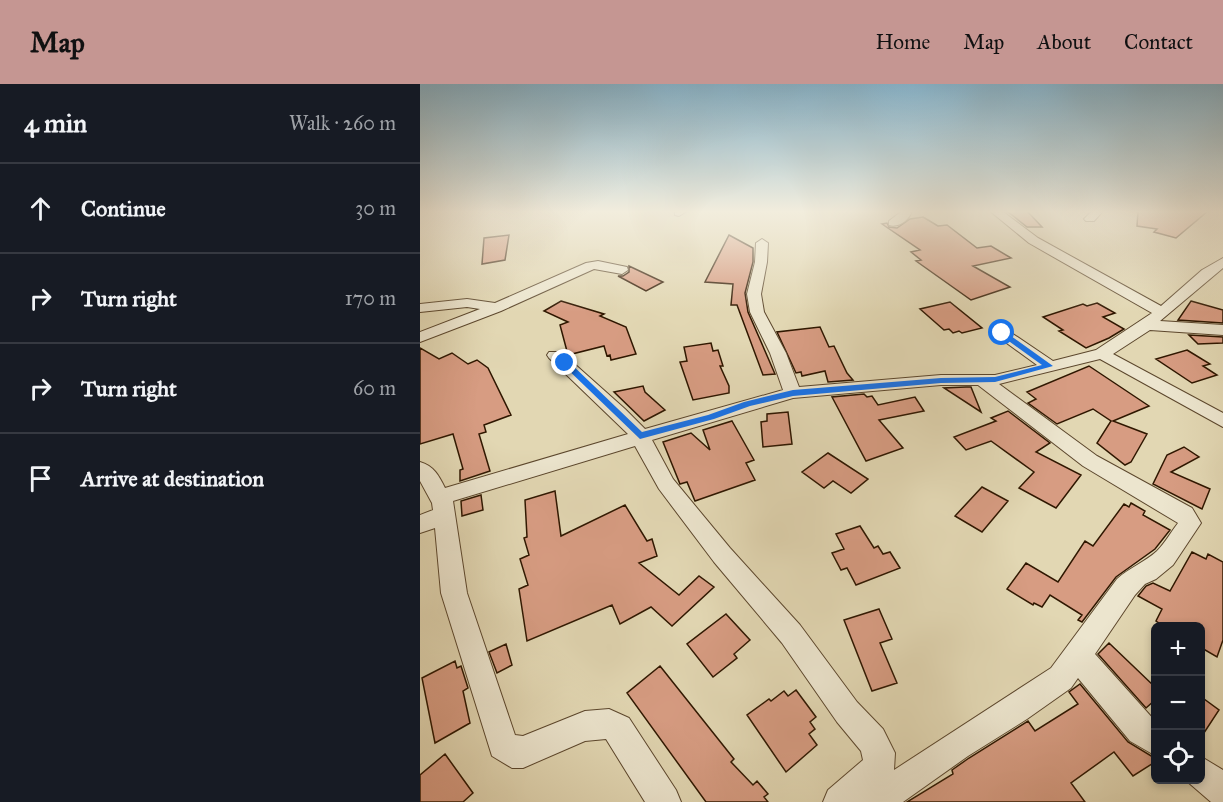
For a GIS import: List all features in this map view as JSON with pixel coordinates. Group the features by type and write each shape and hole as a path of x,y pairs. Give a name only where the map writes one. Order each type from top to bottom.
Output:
{"street":[{"path":"762,245 761,262 754,294 757,312 778,353 793,393"},
{"path":"1039,245 1106,279 1161,312"},
{"path":"435,512 640,436 711,417 747,404 793,393 941,380 983,381 1102,354 1147,325 1223,262"},
{"path":"420,337 496,308 591,266 598,265 622,270"},
{"path":"420,308 467,303 496,308"},
{"path":"1147,325 1223,330"},
{"path":"1002,333 1049,366"},
{"path":"1102,354 1223,421"},
{"path":"555,355 619,413 640,436 671,490 722,555 791,634 847,712 877,747 879,767 840,802"},
{"path":"875,802 957,745 1017,709 1061,678 1126,587 1136,577 1148,572 1165,558 1190,523 1184,514 1090,461 983,381"},
{"path":"420,468 429,477 454,593 503,745 512,752 523,752 593,722 612,723 664,802"},
{"path":"1079,654 1089,670 1141,730 1151,738"},
{"path":"1205,776 1223,790"}],"building":[{"path":"483,245 507,245 505,260 482,264"},
{"path":"724,245 747,245 753,248 753,262 745,293 748,312 775,374 763,375 737,305 731,305 733,284 705,282"},
{"path":"912,245 972,245 977,248 991,246 1011,258 973,266 1010,287 971,300 916,261 921,260 911,252 920,250"},
{"path":"629,266 663,282 646,291 618,276 629,272"},
{"path":"561,301 604,314 600,316 626,327 636,354 611,360 604,346 568,355 560,325 568,322 544,311"},
{"path":"1191,301 1223,310 1223,323 1178,320"},
{"path":"950,302 982,328 953,333 949,329 944,330 920,309"},
{"path":"1097,303 1115,313 1103,317 1124,329 1086,348 1059,331 1063,330 1043,317 1083,304 1087,306"},
{"path":"820,327 829,347 834,346 847,373 853,380 828,382 825,371 802,376 801,372 796,373 777,332"},
{"path":"1189,335 1223,337 1223,343 1198,344"},
{"path":"711,343 713,351 718,350 723,366 720,366 729,386 729,393 693,400 680,362 687,361 684,347"},
{"path":"420,348 439,359 452,353 468,364 477,360 488,368 511,415 484,425 486,432 479,434 490,471 460,481 460,470 463,469 453,434 420,444"},
{"path":"1187,350 1210,364 1203,366 1217,375 1192,383 1156,359"},
{"path":"1089,366 1149,406 1113,421 1147,434 1131,462 1125,465 1097,443 1111,421 1093,409 1057,424 1028,403 1036,399 1027,392"},
{"path":"643,386 645,392 665,410 644,421 614,392"},
{"path":"966,387 971,387 981,412 944,388"},
{"path":"864,394 867,397 872,396 878,405 915,397 924,411 879,420 903,448 866,461 832,397"},
{"path":"1008,411 1050,443 1036,452 1081,475 1056,508 1019,488 1034,472 991,441 966,450 954,437 996,421 991,418"},
{"path":"788,412 792,444 763,447 761,422 767,421 767,414"},
{"path":"732,421 754,460 746,463 755,480 695,501 687,482 680,484 663,442 691,433 710,450 703,430"},
{"path":"1184,447 1199,457 1171,472 1210,489 1202,509 1153,484 1167,455"},
{"path":"828,453 868,479 851,493 833,481 824,488 802,472"},
{"path":"982,487 1008,501 982,532 955,516"},
{"path":"555,491 561,536 625,505 647,541 652,539 657,556 639,563 679,595 699,576 714,587 672,626 651,607 620,624 612,605 527,641 519,589 528,585 520,559 529,555 524,538 527,537 525,500"},
{"path":"481,495 483,510 462,516 461,501"},
{"path":"1131,503 1145,511 1143,515 1170,530 1155,549 1116,577 1082,622 1078,620 1082,615 1050,595 1042,607 1034,603 1033,605 1007,589 1026,563 1058,582 1085,541 1093,546 1124,504 1129,507"},
{"path":"860,526 874,548 878,546 883,554 890,552 900,568 856,585 847,568 841,570 832,553 844,549 836,534"},
{"path":"1192,552 1206,559 1208,554 1223,562 1223,640 1217,657 1205,650 1205,622 1158,622 1162,609 1138,596 1146,586 1153,583 1170,591"},
{"path":"879,609 892,639 880,643 897,683 872,691 844,620"},
{"path":"726,614 750,640 734,654 737,658 713,677 687,644"},
{"path":"1109,643 1151,683 1151,704 1146,708 1098,654"},
{"path":"506,644 512,665 497,673 489,652"},
{"path":"455,661 457,668 461,666 468,688 463,691 470,723 435,743 422,678"},
{"path":"660,666 734,759 731,762 753,785 757,781 768,794 764,797 768,802 706,802 627,693"},
{"path":"1080,684 1128,742 1151,756 1151,765 1133,776 1114,752 1071,783 1085,802 907,802 953,774 952,770 1028,721 1035,731 1078,704 1069,692"},
{"path":"796,690 816,717 810,722 815,729 809,734 817,745 786,772 747,715 784,691 788,696"},
{"path":"1205,700 1219,710 1205,731"},
{"path":"445,754 473,793 463,802 420,802 420,775"}],"route":[{"path":"565,363 619,413 640,436 711,417 747,404 793,393 941,380 995,380 1049,366 1002,333"}]}
